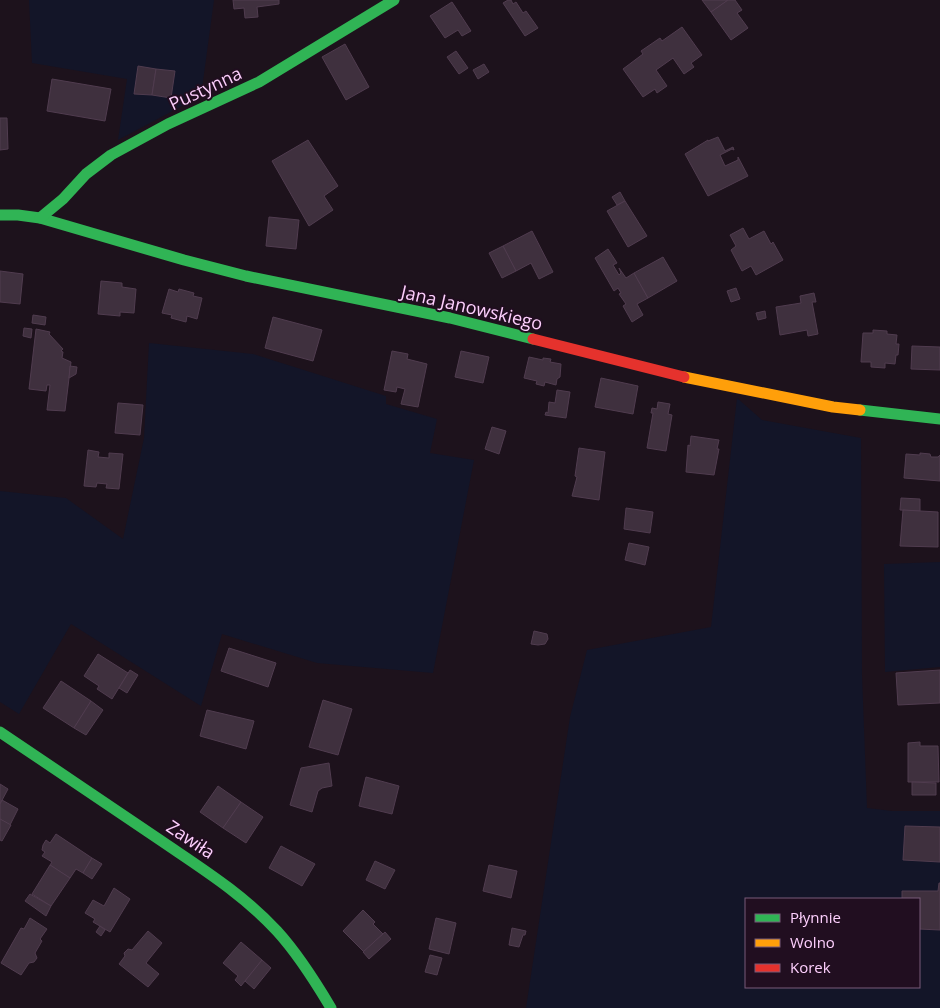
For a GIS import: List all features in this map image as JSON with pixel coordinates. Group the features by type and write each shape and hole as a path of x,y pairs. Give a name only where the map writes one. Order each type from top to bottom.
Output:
{"street":[{"name":"Pustynna","path":"40,218 63,199 86,174 111,155 168,124 259,82 394,0"},
{"name":"Jana Janowskiego","path":"0,215 40,218 246,276 450,318 666,373 833,407 940,419"},
{"name":"Zawiła","path":"0,732 241,896 267,920 290,946 311,975 331,1008"}],"shaded area":[{"path":"29,0 214,0 201,96 118,140 127,79 32,63"},
{"path":"149,343 253,354 386,396 386,404 437,419 430,453 474,460 433,673 317,663 222,634 201,706 71,624 19,714 0,702 0,491 66,498 123,539 144,438"},
{"path":"737,398 762,420 861,438 862,675 867,808 892,811 940,811 940,1008 526,1008 570,717 587,650 711,627"},
{"path":"940,562 940,667 885,672 884,564"}],"building":[{"path":"233,0 279,0 279,4 257,7 258,17 245,18 244,8 234,9"},
{"path":"511,0 513,4 516,2 523,13 526,11 538,28 525,36 503,3"},
{"path":"702,0 727,0 727,1 711,12"},
{"path":"728,0 735,0 742,10 737,13 748,28 731,40 711,12"},
{"path":"452,2 471,31 462,36 458,30 445,38 430,16"},
{"path":"682,27 702,55 691,63 694,67 684,74 673,58 656,70 667,86 657,93 655,89 643,97 623,69 643,54 641,51 660,38 662,41"},
{"path":"345,44 369,87 346,100 322,57"},
{"path":"456,51 468,68 459,74 447,57"},
{"path":"484,64 489,72 478,79 473,70"},
{"path":"138,66 156,69 152,95 134,94"},
{"path":"156,69 175,71 171,98 152,95"},
{"path":"52,79 111,89 105,121 47,111"},
{"path":"0,118 7,118 8,149 0,150"},
{"path":"718,137 725,151 733,147 734,150 732,149 720,155 725,166 738,160 738,157 748,176 708,196 685,154 708,140"},
{"path":"308,140 338,186 324,196 333,210 309,226 272,161"},
{"path":"620,192 625,201 617,205 612,197"},
{"path":"625,201 647,236 628,247 607,211"},
{"path":"269,217 299,220 296,249 266,246"},
{"path":"743,228 749,239 764,231 783,260 756,275 751,266 742,271 731,250 736,246 730,235"},
{"path":"532,231 553,272 539,279 531,263 516,271 503,246"},
{"path":"503,246 516,271 502,278 489,253"},
{"path":"608,249 617,263 613,265 619,275 621,273 619,268 626,278 634,273 648,298 637,304 643,315 632,322 623,306 626,304 619,294 621,293 618,288 614,291 595,258"},
{"path":"663,257 677,281 648,298 634,273"},
{"path":"0,271 23,274 20,304 0,302"},
{"path":"101,281 122,283 122,287 136,289 134,313 120,312 120,316 98,314"},
{"path":"736,288 740,299 731,302 727,291"},
{"path":"169,289 178,292 179,289 194,293 193,296 202,298 197,319 187,316 186,322 171,318 172,315 162,313"},
{"path":"814,293 816,302 812,302 818,334 808,336 807,330 780,335 776,307 801,303 800,296"},
{"path":"765,311 766,318 758,320 756,313"},
{"path":"33,315 46,317 45,325 32,323"},
{"path":"273,317 322,330 313,361 265,348"},
{"path":"24,328 32,329 31,338 23,336"},
{"path":"36,329 50,332 49,334 63,349 61,351 63,352 62,358 71,362 65,411 47,410 50,385 47,385 46,391 29,389"},
{"path":"873,330 887,331 887,334 897,335 896,344 899,344 895,364 885,363 885,368 871,367 871,362 861,362 863,333 873,333"},
{"path":"912,346 940,347 940,370 911,369"},
{"path":"392,351 408,354 407,359 427,364 418,407 401,404 405,389 397,387 396,392 384,390"},
{"path":"461,351 489,357 483,383 455,377"},
{"path":"529,357 543,360 543,358 551,359 550,362 561,364 560,377 557,379 556,385 545,382 544,386 536,384 537,381 524,378"},
{"path":"70,366 77,367 76,374 69,378"},
{"path":"601,378 638,386 633,414 595,407"},
{"path":"557,390 570,392 566,418 545,415 546,412 548,413 549,402 555,403"},
{"path":"658,402 670,404 668,414 672,415 666,451 647,448 653,413 651,413 652,408 657,409"},
{"path":"118,403 143,405 140,435 115,433"},
{"path":"492,427 506,431 499,454 485,449"},
{"path":"691,436 719,440 714,475 686,472 688,445 690,446"},
{"path":"579,448 605,452 599,500 572,496 577,477 575,476"},
{"path":"88,450 99,452 98,457 109,458 109,453 123,454 119,489 106,488 107,484 97,483 96,487 84,486"},
{"path":"920,453 930,454 931,457 938,457 940,455 940,481 904,478 906,454 920,455"},
{"path":"901,498 920,499 920,511 900,510"},
{"path":"626,508 653,512 650,533 624,529"},
{"path":"903,510 938,512 938,547 900,546"},
{"path":"629,543 649,547 645,565 625,560"},
{"path":"534,631 547,634 548,639 545,644 531,644"},
{"path":"229,648 276,663 268,687 221,671"},
{"path":"98,654 128,673 112,699 97,689 99,686 84,676"},
{"path":"130,670 138,675 127,693 119,688"},
{"path":"940,670 940,703 898,705 896,673"},
{"path":"61,681 91,701 74,728 43,708"},
{"path":"323,700 352,709 338,755 309,747"},
{"path":"91,701 103,710 86,735 74,728"},
{"path":"207,710 254,721 246,749 200,736"},
{"path":"920,742 920,746 938,746 939,782 908,782 908,743"},
{"path":"329,763 332,786 318,791 312,812 290,805 301,768"},
{"path":"366,777 399,786 392,814 359,806"},
{"path":"912,782 936,783 936,795 912,795"},
{"path":"0,784 8,789 0,804"},
{"path":"218,786 241,802 223,828 200,812"},
{"path":"2,800 18,809 10,825 0,819 0,804"},
{"path":"241,802 263,817 246,843 223,828"},
{"path":"0,819 11,825 2,841 0,840"},
{"path":"905,826 940,827 940,862 903,860"},
{"path":"56,834 92,858 83,873 76,869 70,878 50,865 52,862 42,856 45,852 42,850 46,840 50,843"},
{"path":"281,846 315,864 302,886 269,868"},
{"path":"92,858 102,864 92,879 83,873"},
{"path":"375,861 395,870 385,889 366,880"},
{"path":"50,865 70,878 51,906 32,894"},
{"path":"489,865 517,871 511,898 483,891"},
{"path":"940,883 940,930 920,929 920,898 902,898 902,891 938,891"},
{"path":"114,888 130,899 110,932 93,922 95,919 85,913 93,900 104,906"},
{"path":"30,894 51,906 46,916 25,901"},
{"path":"363,910 375,922 373,924 383,934 364,952 343,931"},
{"path":"30,918 47,929 40,939 42,941 35,953 37,958 34,962 29,963 21,975 1,963 21,928 24,929"},
{"path":"436,918 456,923 449,954 429,949"},
{"path":"100,926 105,930 101,936 96,932"},
{"path":"512,928 526,931 519,947 509,945"},
{"path":"148,931 162,943 146,963 159,974 148,987 119,964 125,956 124,953 128,949 132,950"},
{"path":"385,932 391,939 369,959 363,952"},
{"path":"241,942 262,960 241,986 235,980 238,976 223,963"},
{"path":"430,955 442,958 437,975 425,972"},
{"path":"262,960 271,968 254,989 245,981"}],"traffic: fast":[{"path":"40,218 63,199 86,174 111,155 168,124 259,82 394,0"},
{"path":"0,215 40,218 246,276 450,318 533,339"},
{"path":"860,410 940,419"},
{"path":"0,732 236,893 264,918 292,949 331,1008"}],"traffic: slow":[{"path":"684,377 833,407 860,410"}],"traffic: jam":[{"path":"533,339 684,377"}]}
